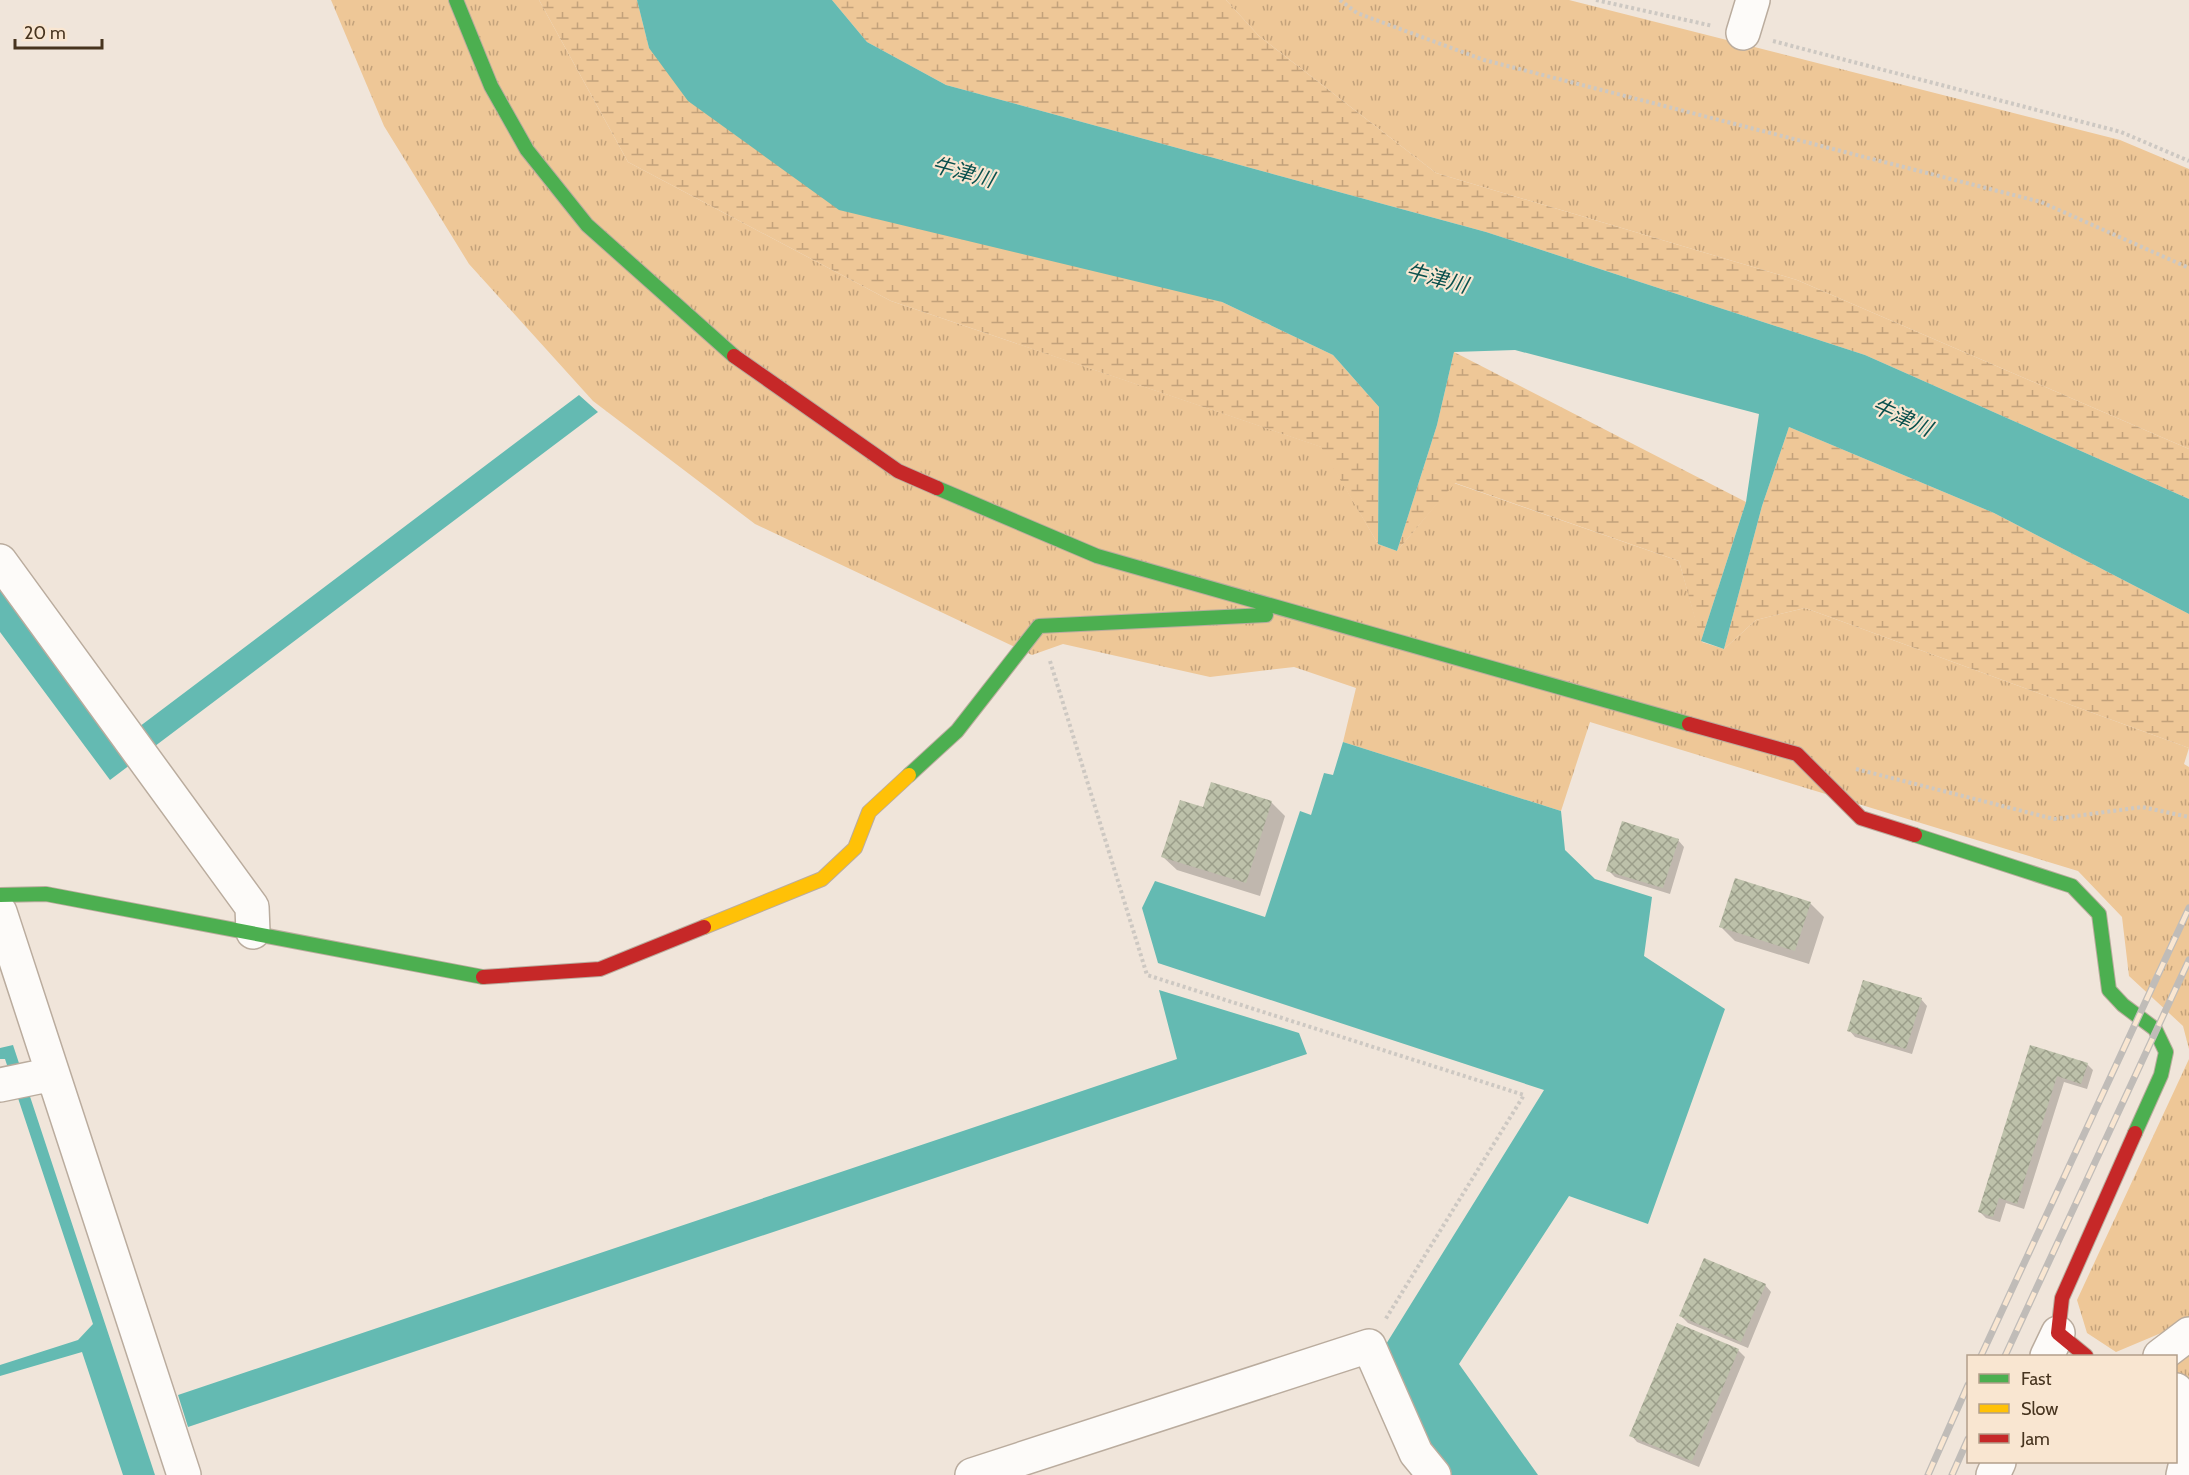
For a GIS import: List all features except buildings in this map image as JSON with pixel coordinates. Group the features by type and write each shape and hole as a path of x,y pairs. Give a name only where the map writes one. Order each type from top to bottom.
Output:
{"street":[{"path":"456,0 491,86 527,150 587,225 734,356 898,471 1097,556 1797,754 1862,818 2072,886 2099,914 2109,990 2123,1005 2155,1029 2166,1052 2161,1075 2062,1298 2053,1345 2083,1355"},
{"path":"1743,33 1753,0"},
{"path":"0,561 149,762 252,908 253,932"},
{"path":"0,895 46,894 481,977 600,969 822,879 855,848 869,812 957,731 1039,626 1292,613"},
{"path":"0,912 23,1081 184,1475"},
{"path":"2164,1355 2189,1334"},
{"path":"972,1475 1369,1346 1416,1454 1434,1475"},
{"path":"2177,1396 2189,1431"},
{"path":"2183,1475 2189,1450"}],"path":[{"path":"1340,0 1357,13 1484,60 2041,202 2189,268"},
{"path":"1596,0 1743,33 2121,132 2189,162"},
{"path":"1039,626 1147,975 1524,1095 1369,1346"},
{"path":"1853,768 2054,819 2142,807 2189,817"}],"green space":[{"path":"331,0 539,0 628,162 891,301 1322,447 1378,544 1397,551 1454,483 1679,561 1702,642 1724,649 1756,620 1805,608 2189,748 2184,764 2189,767 2189,1049 2183,1026 2129,976 2122,917 2078,871 1590,722 1561,811 1343,742 1356,688 1294,667 1210,677 1063,644 1032,655 755,524 593,401 469,264 384,126"},
{"path":"539,0 637,0 649,48 1222,302 1333,355 1379,407 1378,544 1321,447 891,301 628,162"},
{"path":"832,0 1226,0 1259,36 1436,173 1797,280 2189,449 2189,499 1865,355 1486,232 946,85 867,42"},
{"path":"1226,0 1569,0 2120,140 2189,169 2189,449 1797,280 1436,173 1259,36"},
{"path":"1454,352 1746,502 1701,641 1679,561 1455,483 1397,551 1437,425"},
{"path":"1789,427 1994,513 2189,614 2189,748 1805,608 1756,620 1724,649 1762,506"},
{"path":"2189,1059 2189,1407 2177,1380 2177,1355 2171,1355 2166,1331 2116,1352 2087,1333 2077,1300"}],"water":[{"name":"牛津川","path":"637,0 832,0 867,42 946,85 1486,232 1865,355 2189,499 2189,614 1994,513 1789,427 1762,506 1724,649 1701,641 1746,502 1759,414 1515,350 1454,352 1437,425 1397,551 1378,544 1379,407 1333,355 1222,302 839,210 688,101 649,48"},
{"path":"579,395 598,412 110,780 0,632 0,590 115,745"},
{"path":"1343,742 1561,811 1565,850 1595,879 1652,897 1644,956 1725,1009 1648,1224 1569,1196 1459,1364 1538,1475 1446,1475 1425,1449 1383,1349 1544,1090 1158,963 1142,908 1155,881 1265,917 1300,811 1311,815 1324,773 1333,775"},
{"path":"1159,990 1299,1033 1307,1054 188,1427 178,1395 1177,1059"},
{"path":"13,1045 155,1475 123,1475 82,1352 0,1376 0,1365 78,1340 93,1324 5,1059 0,1059 0,1048"}],"railway":[{"path":"1981,1355 2189,908"},
{"path":"2005,1355 2189,960"},
{"path":"1928,1475 1967,1387"},
{"path":"1952,1475 1967,1441"}],"traffic: fast":[{"path":"456,0 491,86 527,150 587,225 734,356"},
{"path":"937,488 1097,556 1689,724"},
{"path":"909,775 957,731 1039,626 1266,615"},
{"path":"1915,835 2072,886 2099,914 2109,990 2123,1005 2155,1029 2166,1052 2161,1075 2135,1133"},
{"path":"0,895 46,894 483,977"}],"traffic: slow":[{"path":"704,927 822,879 855,848 869,812 909,775"}],"traffic: jam":[{"path":"734,356 898,471 937,488"},
{"path":"1689,724 1797,754 1861,818 1915,835"},
{"path":"483,977 600,969 704,927"},
{"path":"2085,1355 2058,1333 2062,1298 2135,1133"}]}
